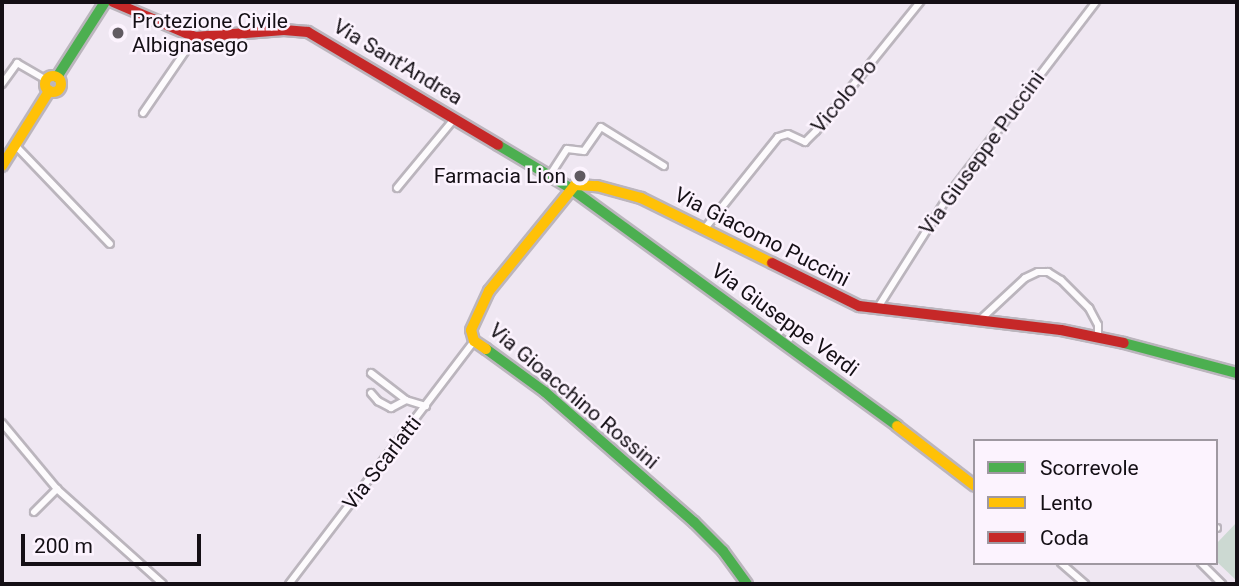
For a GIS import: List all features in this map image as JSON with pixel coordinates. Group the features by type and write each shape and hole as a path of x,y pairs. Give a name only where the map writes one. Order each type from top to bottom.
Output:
{"street":[{"path":"46,80 57,77 106,2"},
{"name":"Via Sant'Andrea","path":"113,2 175,31 195,37 284,30 308,32 570,188"},
{"name":"Vicolo Po","path":"706,228 778,137 788,134 805,142 816,131 920,2"},
{"name":"Via Giuseppe Puccini","path":"877,309 953,189 1096,2"},
{"path":"143,113 195,37"},
{"path":"2,84 17,63 46,80 49,91"},
{"path":"2,166 49,91 60,88 57,77"},
{"path":"397,188 455,118"},
{"path":"550,175 567,149 584,151 601,127 664,166"},
{"path":"15,145 110,244"},
{"name":"Via Giacomo Puccini","path":"570,188 585,184 624,192 706,228 831,295 877,309 981,319 1098,337 1237,373"},
{"name":"Via Gioacchino Rossini","path":"570,188 489,291 474,322 474,341 545,392 694,522 723,551 747,584"},
{"name":"Via Giuseppe Verdi","path":"570,188 882,414 973,484"},
{"path":"981,319 1025,278 1038,272 1048,272 1061,279 1089,308 1098,325 1098,337"},
{"name":"Via Scarlatti","path":"289,584 474,341"},
{"path":"372,373 406,400 426,406"},
{"path":"371,393 378,401 391,408 406,400"},
{"path":"2,423 57,489 163,584"},
{"path":"34,512 57,489"},
{"path":"1063,565 1085,584"},
{"path":"1203,565 1222,584"},
{"path":"147,584 153,576"}],"shaded area":[{"path":"1237,522 1237,581 1218,563 1218,542"}],"traffic: fast":[{"path":"57,77 105,2"},
{"path":"498,145 570,188 897,426"},
{"path":"1124,343 1237,373"},
{"path":"486,349 545,392 694,522 723,551 747,584"}],"traffic: slow":[{"path":"50,76 56,76 61,84 59,90 50,92 45,87 45,81 50,76"},
{"path":"2,166 49,91"},
{"path":"486,349 474,341 471,330 489,291 575,185 597,186 641,198 772,263"},
{"path":"897,426 973,484"}],"traffic: jam":[{"path":"113,2 195,37 284,30 308,32 498,145"},
{"path":"772,263 859,306 1061,330 1124,343"}],"place":[{"name":"Protezione Civile Albignasego","path":"118,33"},
{"name":"Farmacia Lion","path":"580,176"}]}
